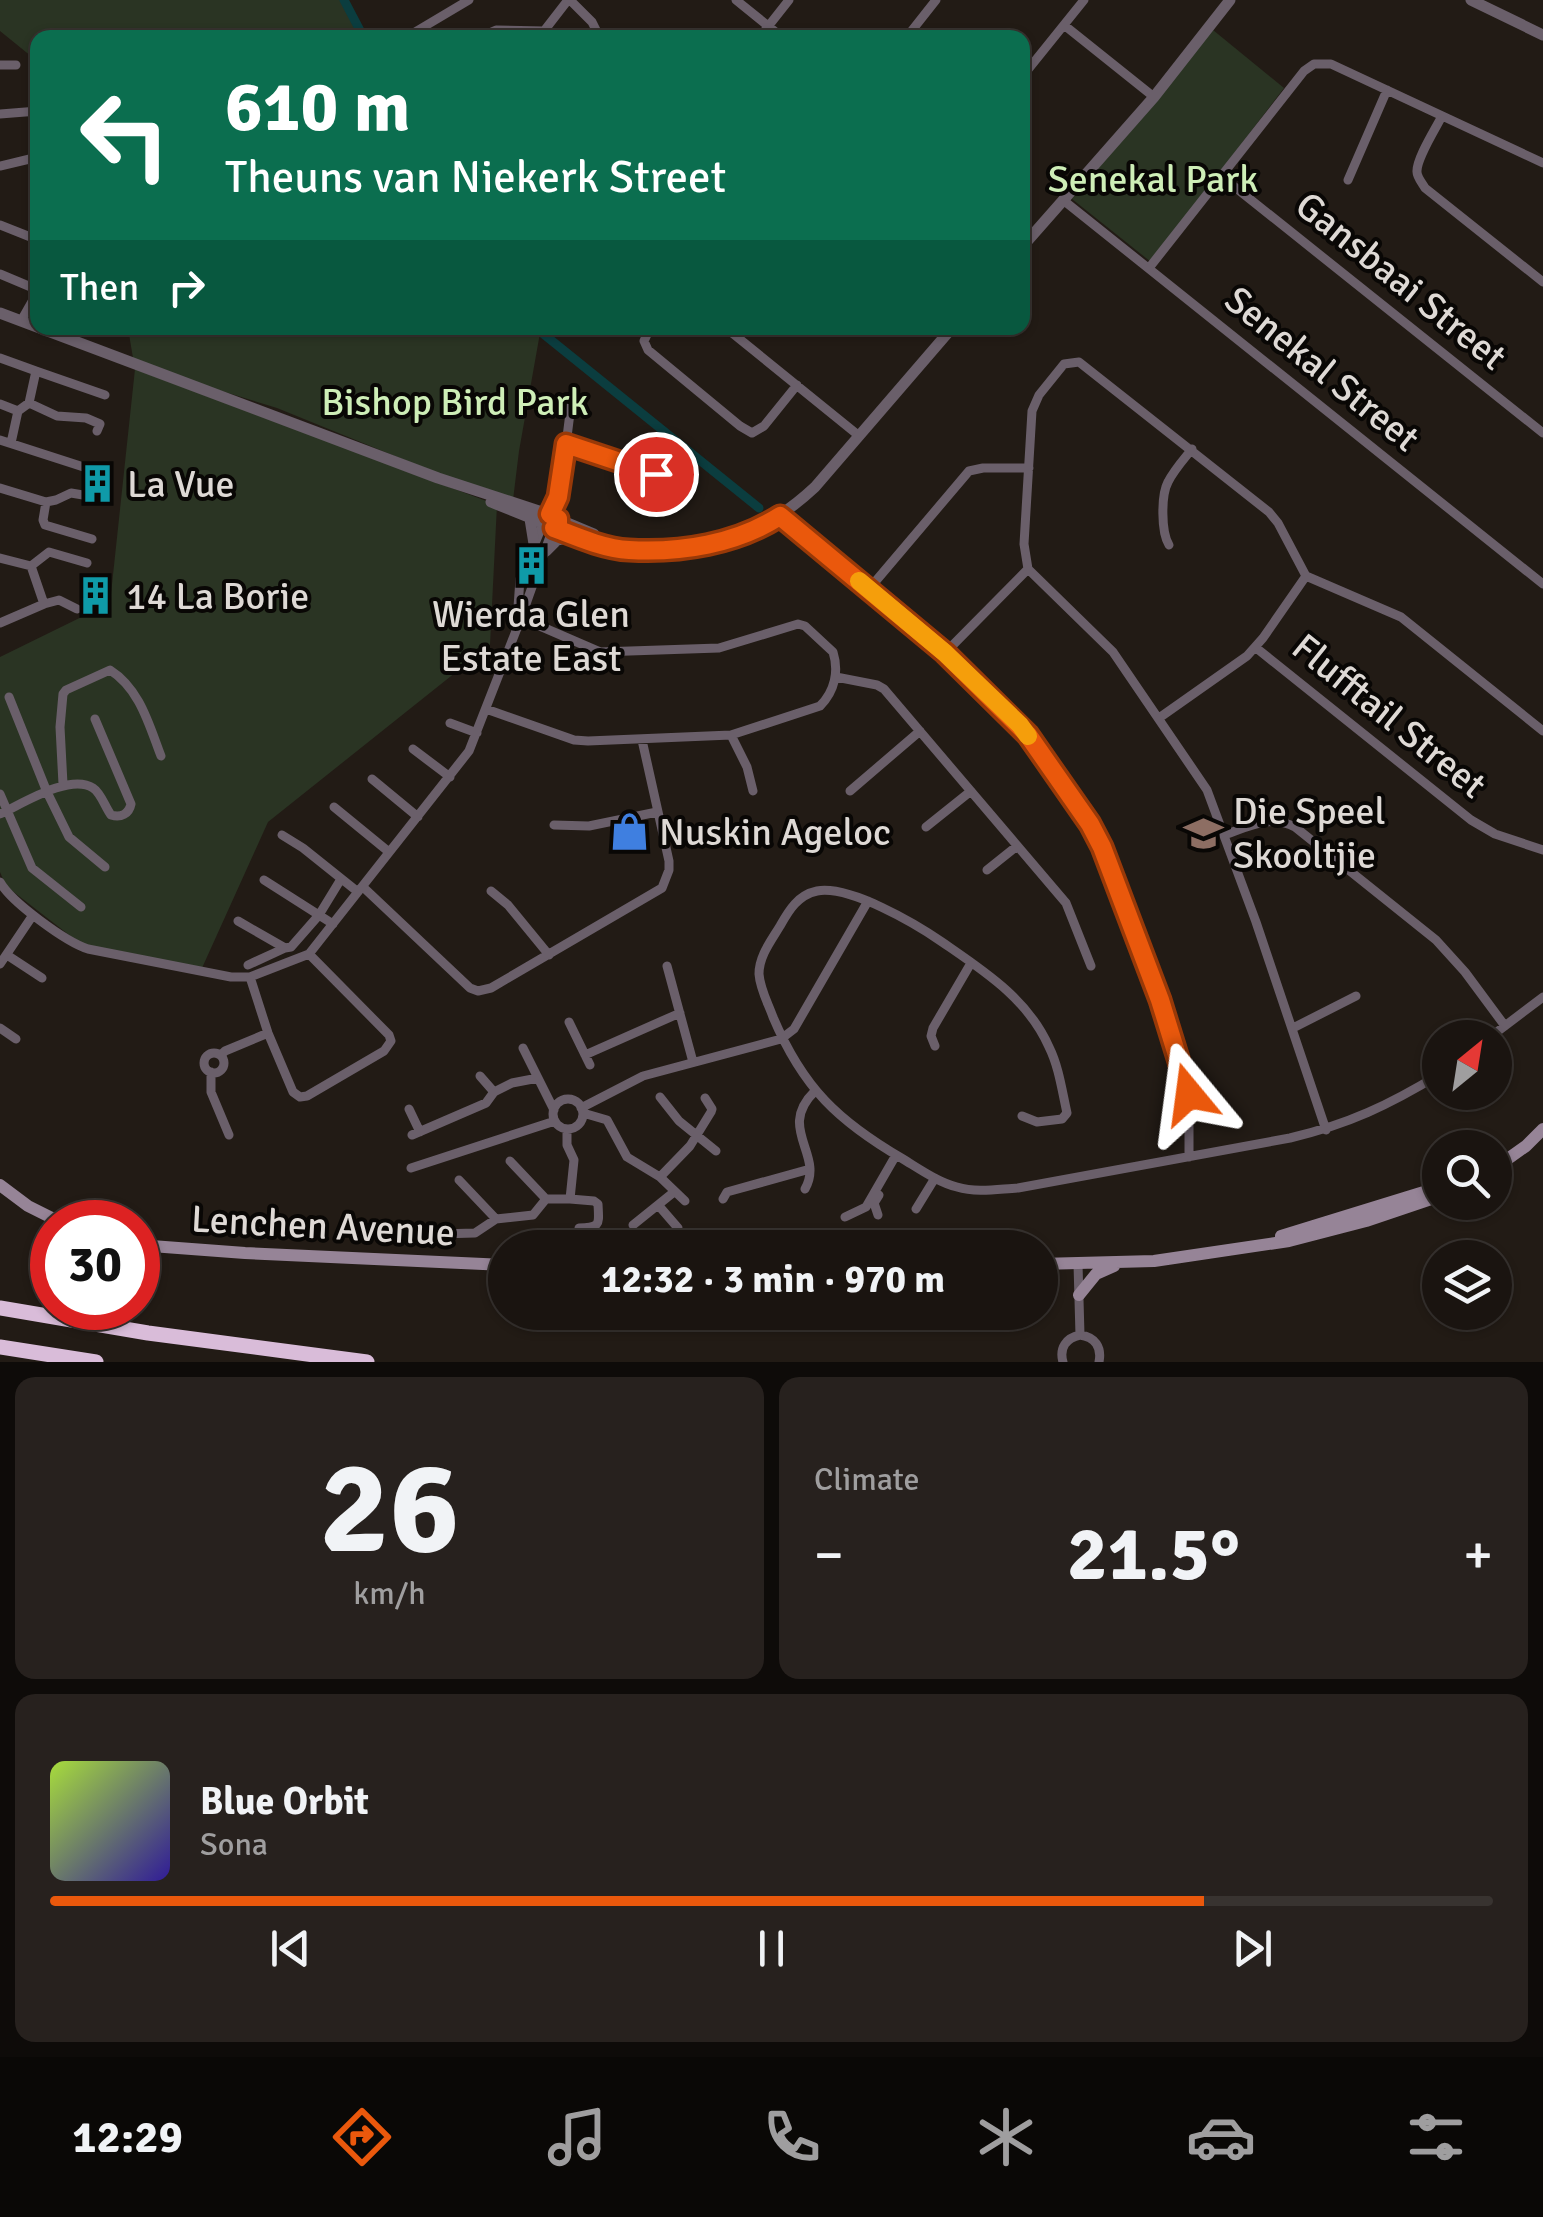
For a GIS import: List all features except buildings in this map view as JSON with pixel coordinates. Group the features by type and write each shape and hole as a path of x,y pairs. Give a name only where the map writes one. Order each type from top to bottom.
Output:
{"highway":[{"path":"0,1308 148,1333 368,1362"},
{"path":"0,1347 96,1362"}],"main road":[{"path":"1512,1148 1543,1128"},
{"path":"1512,1156 1543,1128"},
{"path":"0,1186 30,1207"},
{"path":"1250,1246 1422,1193"},
{"path":"1058,1264 1184,1258 1307,1238 1422,1202"},
{"name":"Lenchen Avenue","path":"160,1247 488,1264"},
{"path":"1079,1295 1096,1274 1121,1263"}],"street":[{"path":"418,30 469,0"},
{"path":"546,30 569,0 596,30"},
{"path":"736,0 774,30"},
{"path":"766,30 789,0"},
{"path":"912,30 936,0"},
{"path":"1030,67 1084,0"},
{"path":"1030,237 1154,97 1230,0"},
{"path":"1470,0 1543,34"},
{"path":"1064,25 1154,97"},
{"path":"1149,268 1309,66 1319,62 1332,64 1543,163"},
{"path":"0,65 16,65"},
{"path":"1348,180 1387,90"},
{"path":"0,114 30,112"},
{"path":"1442,116 1418,162 1419,180 1424,188 1543,282"},
{"path":"0,166 30,159"},
{"name":"Gansbaai Street","path":"1221,176 1543,433"},
{"name":"Senekal Street","path":"1063,200 1543,584"},
{"path":"0,226 30,237"},
{"path":"0,274 30,287"},
{"path":"21,321 30,305"},
{"path":"0,314 30,324"},
{"path":"58,335 548,521 640,550"},
{"path":"647,335 644,341 648,350 752,432 764,426 797,385"},
{"path":"738,335 858,435"},
{"path":"548,521 580,537 640,550 686,548 749,533 780,516 815,487 946,335"},
{"path":"0,358 105,395"},
{"path":"1326,1130 1202,782 1112,652 1028,569 1024,544 1035,401 1064,364 1085,365 1274,517 1306,576 1401,618 1543,730"},
{"path":"36,372 29,403 18,411 6,442 99,472"},
{"path":"518,620 520,579 558,497 572,397"},
{"path":"29,403 58,416 86,418 100,424 97,431"},
{"path":"0,404 18,411"},
{"path":"566,444 656,474"},
{"path":"1169,545 1163,530 1166,486 1192,449"},
{"path":"869,589 969,471 1029,468"},
{"path":"0,488 46,502 71,492 95,498"},
{"path":"46,502 42,520 45,525 92,540"},
{"path":"780,516 945,653 1020,725 1090,824 1160,1000 1189,1094 1189,1157"},
{"path":"0,882 5,892 34,916 88,950 230,977 250,977 310,954 470,751 544,554 548,521"},
{"path":"544,554 560,538 580,537"},
{"path":"532,548 544,554"},
{"path":"30,566 49,552 87,563"},
{"path":"0,558 30,566"},
{"path":"30,566 44,604"},
{"path":"945,653 1028,569"},
{"path":"1159,718 1255,647 1306,576"},
{"path":"0,623 62,600 76,609"},
{"path":"486,709 574,740 731,735 820,706 836,677 833,652 798,624 719,648 600,652 518,620"},
{"name":"Flufftail Street","path":"1255,647 1471,820 1494,834 1543,850"},
{"path":"63,784 60,727 64,692 110,670 136,694 161,756"},
{"path":"836,677 881,686 1066,903 1091,966"},
{"path":"8,696 68,837 105,866"},
{"path":"4,812 63,784 83,784 94,789 108,813 124,815 130,806 95,719"},
{"path":"450,723 477,733"},
{"path":"850,791 920,731"},
{"path":"731,735 752,791"},
{"path":"282,835 304,848 341,880 361,889 470,988 491,988 662,888 668,861 642,740"},
{"path":"413,749 450,777"},
{"path":"372,779 418,817"},
{"path":"926,827 971,791"},
{"path":"0,794 4,812 32,868 81,908"},
{"path":"334,807 389,852"},
{"path":"554,824 589,826 657,812"},
{"path":"1224,835 1271,820 1295,827 1436,940 1501,1020"},
{"path":"987,870 1017,846"},
{"path":"264,880 333,924"},
{"path":"248,965 292,946 341,880"},
{"path":"1022,1116 1040,1122 1065,1117 1067,1113 1056,1064 1033,1017 1009,992 922,928 868,901 824,890 795,902 760,963 761,987 781,1039 815,1091 852,1127 935,1178 960,1188 1018,1188 1326,1130 1378,1110 1422,1084"},
{"path":"491,891 508,904 549,955"},
{"path":"582,1110 644,1076 781,1039 794,1029 868,901"},
{"path":"34,916 3,959 42,978"},
{"path":"238,920 284,948"},
{"path":"250,977 293,1092 306,1096 390,1044 389,1035 310,954"},
{"path":"935,1046 932,1028 971,962"},
{"path":"667,966 693,1062"},
{"path":"1292,1028 1356,996"},
{"path":"1512,1020 1543,996"},
{"path":"569,1022 587,1060 680,1013"},
{"path":"776,1024 794,1029"},
{"path":"0,1028 16,1039"},
{"path":"221,1055 268,1033"},
{"path":"523,1048 558,1125 572,1129 580,1123 582,1110"},
{"path":"211,1072 223,1068 221,1055 214,1052 205,1058 204,1064 211,1072 211,1092 229,1135"},
{"path":"480,1076 494,1092"},
{"path":"409,1109 416,1133 486,1103 494,1092 512,1083 538,1078"},
{"path":"805,1189 812,1177 799,1117 805,1101 815,1091"},
{"path":"660,1097 679,1121 716,1151"},
{"path":"660,1177 690,1146 712,1111 706,1098"},
{"path":"411,1168 554,1115 560,1102 569,1100 608,1120 627,1157 660,1177 685,1201"},
{"path":"566,1129 567,1145 574,1160 570,1199"},
{"path":"878,1214 874,1203 898,1156"},
{"path":"845,1217 866,1208 898,1156"},
{"path":"510,1160 546,1199 598,1204 597,1226 578,1228"},
{"path":"723,1199 726,1192 810,1169"},
{"path":"916,1209 935,1178"},
{"path":"459,1180 496,1219"},
{"path":"632,1225 674,1192"},
{"path":"439,1234 476,1234 496,1219 532,1215 546,1199"},
{"path":"659,1206 678,1228"},
{"path":"1078,1264 1080,1335"},
{"path":"1063,1362 1066,1341 1080,1335 1099,1346 1099,1362"}],"green space":[{"path":"0,0 344,0 360,30 30,30 30,55 0,31"},
{"name":"Senekal Park","path":"1213,30 1284,88 1151,262 1072,199"},
{"name":"Bishop Bird Park","path":"129,335 540,335 513,500 471,487 277,408 134,364"},
{"path":"135,369 497,505 490,645 268,822 202,968 82,945 6,886 0,872 0,657 110,603"}],"waterway":[{"path":"344,0 360,30"},
{"path":"545,335 759,508"}],"slow traffic":[{"path":"859,581 945,653 1028,736"}],"place":[{"name":"La Vue","path":"97,484"},
{"name":"Wierda Glen Estate East","path":"531,565"},
{"name":"14 La Borie","path":"96,596"},
{"name":"Nuskin Ageloc","path":"629,832"},
{"name":"Die Speel Skooltjie","path":"1203,833"}],"route":[{"path":"656,474 566,444 558,497 550,514 558,519 554,528 626,550 686,548 723,542 780,516 945,653 1020,725 1097,836 1160,1000 1189,1094"}]}
